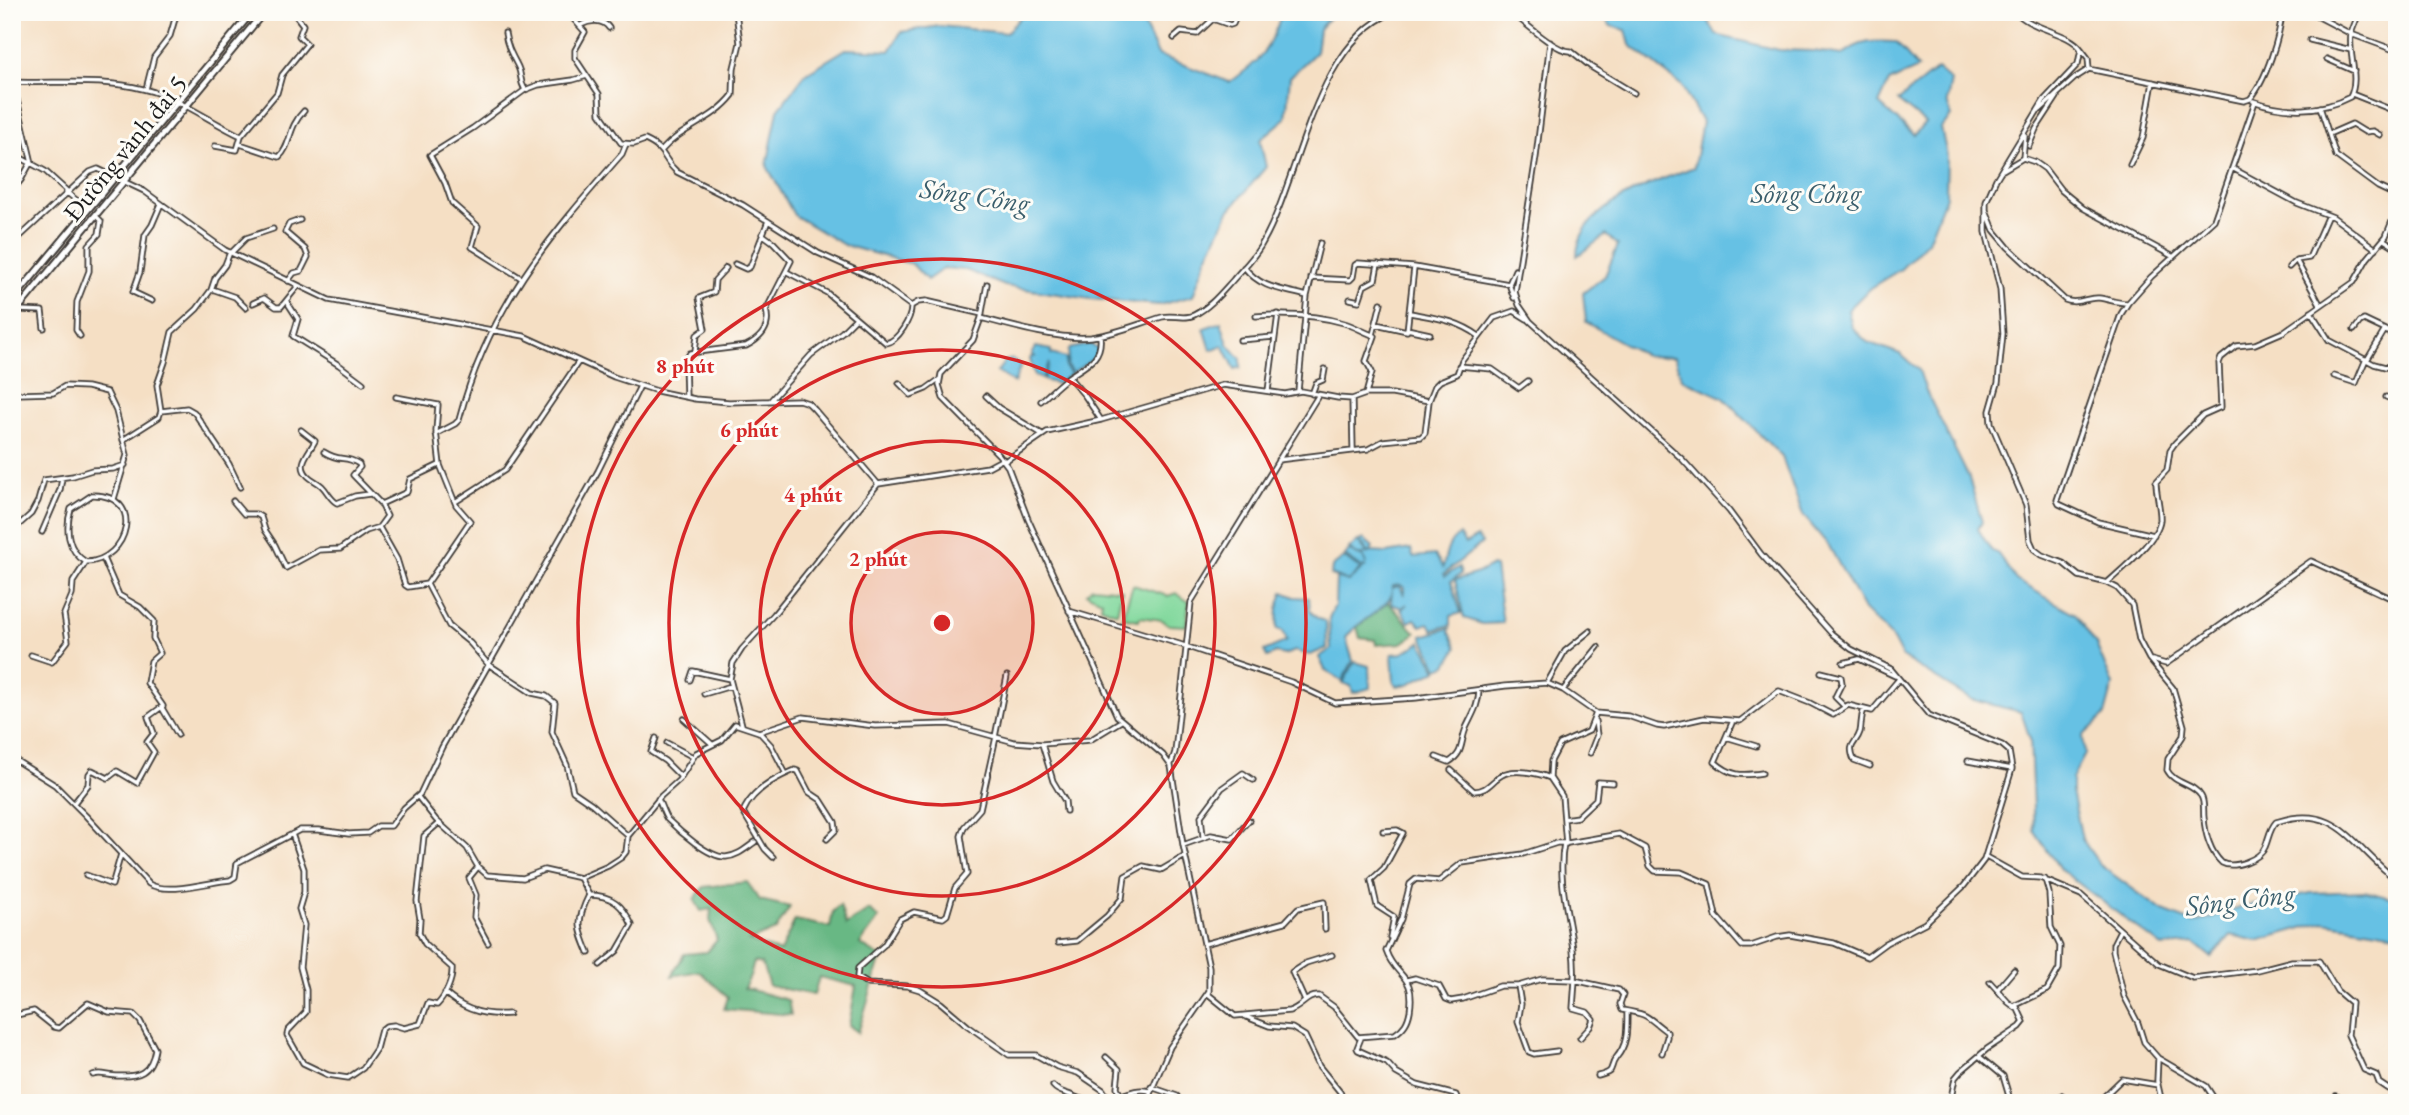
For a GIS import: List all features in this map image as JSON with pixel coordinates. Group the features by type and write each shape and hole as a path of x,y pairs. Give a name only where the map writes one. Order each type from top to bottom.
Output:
{"main road":[{"name":"Đường vành đai 5","path":"12,300 253,12"},
{"name":"Đường vành đai 5","path":"12,316 264,12"}],"street":[{"path":"146,89 153,57 170,36 177,12"},
{"path":"215,146 235,151 241,136 277,93 282,75 307,44 298,34 303,28 302,22 293,12"},
{"path":"567,12 581,26 585,35 575,50 575,58 599,94 600,113 616,138 626,145 645,140 662,150 669,165 677,172 738,203 818,253 871,277 911,306"},
{"path":"772,12 781,13"},
{"path":"1174,38 1181,32 1197,33 1213,19 1233,24 1238,12"},
{"path":"911,306 926,301 1029,330 1068,337 1100,336 1164,317 1184,318 1193,315 1218,298 1264,242 1316,105 1342,58 1370,24 1394,12"},
{"path":"1511,12 1550,42 1564,51 1572,51 1591,67 1634,93"},
{"path":"2016,12 2025,21 2073,41 2088,58 2089,69"},
{"path":"2154,535 2098,522 2057,502 2113,335 2128,303 2172,256 2214,220 2252,101 2275,44 2282,12"},
{"path":"2309,12 2397,51"},
{"path":"2037,113 2075,78 2089,69 2285,110 2320,107 2347,99 2352,94 2352,32 2359,12"},
{"path":"662,150 672,139 711,117 733,95 734,68 740,43 737,14"},
{"path":"581,26 598,22 609,28"},
{"path":"505,33 508,51 519,69 525,90"},
{"path":"2310,40 2351,50"},
{"path":"1519,305 1515,292 1518,265 1536,157 1550,42"},
{"path":"2081,50 2078,64 2052,90 2001,170 1987,197 1985,208 1986,232 2000,289 2003,333 1998,383 1990,411 1992,427 2026,505 2030,540 2034,549 2042,555 2063,563 2080,576 2107,583 2123,592 2132,606 2137,635 2148,659 2173,688 2184,726 2181,741 2168,759 2167,770 2174,779 2195,790 2202,797 2204,824 2211,848 2222,863 2235,866 2261,854 2276,822 2315,817 2332,823 2397,880"},
{"path":"2328,58 2354,71"},
{"path":"521,278 472,247 478,226 449,199 446,185 430,155 525,90 587,76"},
{"path":"12,191 31,163 13,81 110,84 146,89 241,136"},
{"path":"2130,165 2142,141 2153,82"},
{"path":"2029,146 2036,129 2059,93"},
{"path":"2352,94 2397,112"},
{"path":"2320,107 2334,151 2340,161 2378,187 2397,196"},
{"path":"240,144 277,157 282,155 292,125 304,111"},
{"path":"2329,134 2353,124 2365,132 2374,131 2380,135"},
{"path":"2023,158 2026,132"},
{"path":"436,434 459,420 480,354 521,278 539,251 622,154 626,145"},
{"path":"12,153 46,172 88,209"},
{"path":"2001,170 2023,158 2035,162 2045,169 2061,190 2083,208 2172,256"},
{"path":"2232,168 2297,203 2328,215 2376,249"},
{"path":"12,244 94,170 101,170 115,177"},
{"path":"124,181 231,253 336,302 531,338 618,379 686,397 729,402 799,400 811,405 878,484"},
{"path":"152,300 132,292 140,272 143,240 161,204"},
{"path":"1985,208 1992,227 2008,247 2065,300 2080,302 2098,298 2128,303"},
{"path":"2107,583 2154,535 2160,520 2156,482 2167,470 2172,446 2203,415 2221,407 2219,360 2236,346 2255,344 2283,332 2354,282 2384,240 2397,209"},
{"path":"2289,267 2296,260 2309,258 2328,215"},
{"path":"80,336 76,330 77,305 89,271 89,245 100,231 102,221 95,216"},
{"path":"288,281 301,271 308,257 305,249 285,232 289,224 300,220"},
{"path":"735,264 748,268 768,221"},
{"path":"123,440 156,420 161,411 156,385 166,362 172,332 197,309 212,289 215,278 231,253 246,238 273,229"},
{"path":"686,397 687,355 695,351 730,350 754,342 766,329 769,319 766,310 787,272 790,259 762,234"},
{"path":"2384,240 2397,248"},
{"path":"1297,391 1307,296 1320,243"},
{"path":"2296,260 2320,304"},
{"path":"1311,278 1350,280 1356,263 1414,267 1508,284"},
{"path":"1350,299 1359,300 1364,286 1375,281 1378,264"},
{"path":"1508,284 1518,265"},
{"path":"1244,267 1264,285 1307,296"},
{"path":"1408,330 1414,267"},
{"path":"695,351 697,335 705,329 699,298 714,292 715,280 726,268"},
{"path":"787,272 825,292 883,341 890,343 911,314 911,306"},
{"path":"899,383 911,395 940,379 944,369 970,345 981,316 987,284"},
{"path":"1388,943 1401,919 1408,888 1413,881 1440,881 1462,863 1523,854 1553,844 1619,834 1645,848 1650,866 1655,871 1681,872 1706,881 1712,887 1716,916 1742,946 1790,935 1834,943 1867,957 1886,943 1925,923 1964,886 1986,857 2012,769 2012,756 2006,747 1929,715 1886,666 1847,646 1827,628 1682,459 1530,320 1508,284"},
{"path":"253,303 264,298 278,308 287,302 298,286"},
{"path":"212,289 235,297 246,308"},
{"path":"287,302 298,320 293,336 363,383"},
{"path":"1366,394 1372,372 1366,361 1375,337 1373,335 1381,303"},
{"path":"18,310 42,311 44,328"},
{"path":"1278,460 1368,449 1386,440 1421,437 1426,430 1429,401 1437,383 1455,376 1479,336 1494,318 1512,311 1530,320"},
{"path":"2311,312 2329,340 2378,366 2397,370"},
{"path":"1410,313 1459,323 1479,336"},
{"path":"1268,391 1278,314"},
{"path":"1255,316 1278,314 1343,323 1373,335"},
{"path":"771,401 811,355 856,318"},
{"path":"2354,330 2364,320 2397,339"},
{"path":"1376,324 1400,331 1430,334"},
{"path":"2334,376 2356,383 2366,359 2385,330"},
{"path":"1041,401 1095,358 1101,349 1100,336"},
{"path":"1240,340 1274,337"},
{"path":"454,502 505,470 579,361"},
{"path":"1459,366 1492,369 1519,388 1528,381"},
{"path":"1312,394 1316,383 1323,380 1325,369"},
{"path":"1069,377 1101,420"},
{"path":"940,379 946,403 1004,460 1113,709 1121,721 1163,755 1171,766"},
{"path":"742,725 731,686 733,663 878,484 988,467 1004,460 1042,434 1223,385 1285,394 1297,391 1352,399 1366,394 1392,394 1429,401"},
{"path":"12,387 19,394 33,395 53,393 65,386 107,391 116,411 127,455 114,499"},
{"path":"13,760 51,782 152,886 180,888 233,879 237,863 305,829 345,834 368,833 378,826 393,825 404,808 418,797 442,747 598,471 640,386"},
{"path":"986,396 999,408 1042,434"},
{"path":"1146,1103 1174,1040 1208,994 1209,967 1185,856 1171,766 1175,752 1191,602 1318,396"},
{"path":"379,527 397,559 406,587 427,584 469,523 454,502 440,465 436,434 438,405 396,397"},
{"path":"2386,397 2397,401"},
{"path":"1352,399 1353,449"},
{"path":"161,411 187,408 194,411 229,464 240,487"},
{"path":"301,430 315,441 304,458 303,469 324,488 332,500 337,503 355,495 370,494"},
{"path":"233,501 244,514 261,517 265,530 286,568 319,550 340,549 366,531 379,527 387,518 381,504 353,475 359,464 347,458 336,460 324,452"},
{"path":"12,531 31,514 44,480 125,465"},
{"path":"381,504 407,492 410,479 440,465"},
{"path":"42,532 60,490 62,478"},
{"path":"32,655 52,662 68,641 64,614 74,582 86,562 103,558 117,545 125,532 125,512 114,499 92,495 71,509 67,527 72,548 75,554 86,562"},
{"path":"103,558 119,595 140,607 154,621 153,638 160,653 151,661 147,682 160,700 178,736"},
{"path":"2148,659 2166,664 2311,561 2397,601"},
{"path":"427,584 448,624 478,651 488,664 532,693 549,697 555,702 552,732 567,765 573,791 628,835"},
{"path":"1069,611 1187,646 1291,682 1335,703 1416,698 1547,683 1563,690 1596,713 1632,717 1660,727 1704,718 1732,722 1744,719 1779,691 1831,714 1851,705 1875,710 1898,678"},
{"path":"1547,683 1565,651 1590,631"},
{"path":"1563,690 1598,647"},
{"path":"1843,663 1859,659 1898,678"},
{"path":"690,680 693,671 730,679"},
{"path":"1821,672 1842,677 1843,683 1836,697 1845,707"},
{"path":"1007,676 1001,694 980,809 964,827 961,836 967,874 956,888 947,915 943,918 915,912 901,919 884,945 858,968 858,976 868,984 907,986 920,990 942,1003 965,1024 1009,1055 1036,1055 1060,1068 1078,1073 1104,1090 1109,1100"},
{"path":"704,694 731,686"},
{"path":"1436,757 1449,762 1460,752 1478,701 1479,690"},
{"path":"74,803 88,785 92,770 106,778 117,771 137,783 154,752 147,742 154,733 148,717 162,708"},
{"path":"1864,709 1860,719 1860,731 1851,750 1854,760 1870,766"},
{"path":"1550,778 1551,761 1556,748 1564,741 1589,731 1596,713"},
{"path":"759,732 807,717 875,726 953,725 1020,743 1042,744 1090,740 1121,721"},
{"path":"684,719 712,744"},
{"path":"1590,753 1598,735 1595,719"},
{"path":"1732,722 1715,762 1727,772 1738,776 1762,774"},
{"path":"418,797 439,823 467,848 478,867 487,875 523,878 544,870 580,878 622,857 626,852 628,835 681,777 693,757 700,749 722,740 733,725 742,725 759,732 771,745 786,774"},
{"path":"1726,737 1756,746"},
{"path":"656,738 651,752 681,777"},
{"path":"667,743 693,757"},
{"path":"1042,744 1052,778 1065,801 1066,811"},
{"path":"1163,755 1175,752"},
{"path":"1968,761 2012,769"},
{"path":"773,857 765,849 743,812 767,783 797,770 809,792 819,798 828,811 836,828 827,839"},
{"path":"1451,771 1474,790 1485,789 1499,776 1509,772 1535,772 1550,778 1561,793 1565,844 1560,867 1575,954 1573,1008 1587,1012 1593,1019 1580,1038"},
{"path":"1203,836 1201,816 1223,788 1243,774 1254,780"},
{"path":"1564,819 1577,817 1596,799 1598,782 1613,783"},
{"path":"2397,789 2397,796"},
{"path":"659,799 668,819 702,849 714,855 725,857 739,854 755,842"},
{"path":"1183,845 1203,836 1218,835 1232,839 1248,820"},
{"path":"292,834 304,869 304,892 299,909 304,925 300,967 305,987 306,1012 286,1035 300,1061 328,1075 348,1078 363,1068 370,1059 381,1030 389,1025 404,1028 420,1024 428,1003 438,1004 445,993 452,971 420,937 416,901 425,836 439,823"},
{"path":"1361,1038 1390,1036 1404,1027 1412,997 1407,980 1387,955 1394,917 1377,906 1371,880 1384,868 1404,833 1397,830 1383,831"},
{"path":"86,875 112,885 121,854"},
{"path":"1058,943 1077,941 1107,916 1122,898 1125,876 1143,866 1165,869 1185,856"},
{"path":"1986,857 2022,877 2045,879 2084,897 2159,964 2193,978 2257,970 2292,961 2319,961 2336,991 2351,1003 2348,1035 2364,1070 2376,1075 2379,1083 2388,1089"},
{"path":"2389,873 2397,862"},
{"path":"478,867 469,878 475,895 474,917 488,943"},
{"path":"580,878 589,895 579,921 589,953"},
{"path":"2016,1007 2047,990 2059,969 2060,946 2052,931 2045,879"},
{"path":"589,895 605,895 615,901 624,909 632,925 617,951 600,965"},
{"path":"1204,944 1284,922 1298,908 1324,902 1325,929"},
{"path":"2120,931 2112,947 2124,996 2144,1042 2158,1058 2206,1086 2217,1103"},
{"path":"1305,1001 1292,972 1306,963 1332,955"},
{"path":"1997,990 2014,970"},
{"path":"1407,980 1415,978 1438,986 1446,999 1451,1001 1500,986 1518,986 1542,979 1574,980 1622,991 1622,1010 1648,1015 1667,1032 1662,1053"},
{"path":"1950,1103 1955,1078 1987,1049 2023,1024 2016,1007 1990,982"},
{"path":"1518,986 1521,1004 1518,1022 1530,1052 1534,1054 1557,1051"},
{"path":"445,993 466,1008 494,1015 509,1014"},
{"path":"1208,994 1233,1016 1289,1011 1297,1009 1314,996 1324,998 1361,1038"},
{"path":"12,1016 34,1011 59,1028 88,1003 109,1012 128,1013 137,1017 155,1049 147,1070 143,1073 116,1076 97,1073 93,1075"},
{"path":"1598,1076 1613,1069 1616,1059 1621,1055 1625,1046 1627,1011"},
{"path":"1242,1015 1266,1026 1292,1028 1305,1036 1319,1066 1340,1092 1345,1103"},
{"path":"1361,1038 1357,1048 1359,1051 1387,1063 1396,1073 1414,1084 1456,1095 1459,1103"},
{"path":"1106,1057 1119,1069 1116,1087 1121,1097"},
{"path":"1980,1057 2003,1076 2011,1103"},
{"path":"2158,1058 2158,1085 2162,1103"},
{"path":"2097,1103 2122,1079 2158,1085"},
{"path":"1053,1086 1057,1091 1079,1100 1100,1102 1140,1089 1177,1096"},
{"path":"2062,1095 2073,1103"},
{"path":"2336,1096 2353,1103"}],"green space":[{"path":"1133,585 1168,596 1176,593 1189,602 1186,626 1169,625 1162,620 1122,617"},
{"path":"1092,587 1122,590 1117,613 1101,607 1102,600 1086,593"},
{"path":"1388,602 1416,633 1402,643 1376,645 1375,640 1360,638 1357,627"},
{"path":"747,882 760,900 790,907 776,930 749,941 780,952 795,920 830,927 833,911 840,905 846,925 869,910 879,918 860,944 881,957 858,1033 849,1025 856,986 819,977 814,995 769,986 762,964 754,962 744,988 788,1000 791,1015 724,1009 728,997 699,971 672,976 684,954 707,952 717,940 710,920 711,909 701,911 694,899 704,887"}],"water":[{"name":"Sông Công","path":"1025,12 1142,12 1141,18 1158,55 1229,82 1249,68 1263,53 1282,12 1334,12 1319,29 1316,52 1290,77 1286,118 1260,140 1266,167 1229,211 1206,259 1193,296 1159,305 1091,299 1005,286 966,270 944,268 927,280 912,264 844,245 794,215 767,166 778,110 805,74 846,49 890,51 901,32 940,26 1006,33"},
{"name":"Sông Công","path":"1599,12 1686,12 1707,18 1716,35 1779,50 1843,55 1861,44 1896,42 1918,68 1889,82 1879,104 1914,135 1925,123 1898,101 1937,69 1951,81 1947,102 1951,116 1941,128 1947,156 1946,196 1928,241 1901,269 1870,288 1848,310 1852,327 1867,342 1900,354 1919,370 1926,391 1969,478 1982,522 1978,529 1991,550 1998,554 2016,580 2075,614 2096,644 2113,685 2105,715 2083,736 2085,754 2072,779 2072,792 2082,839 2100,865 2163,911 2194,923 2249,905 2311,893 2365,891 2397,900 2397,934 2323,922 2257,941 2231,935 2211,957 2194,943 2162,947 2060,869 2034,831 2030,739 2021,712 1970,699 1902,657 1891,636 1864,610 1829,546 1803,515 1782,457 1724,398 1682,379 1674,357 1646,356 1586,322 1583,293 1605,276 1618,245 1606,235 1577,256 1580,238 1590,223 1621,198 1694,167 1702,122 1681,85 1630,45 1626,30 1611,26"},
{"path":"1221,322 1228,344 1241,359 1241,367 1235,369 1223,345 1211,350 1204,328"},
{"path":"1090,344 1099,350 1093,359 1072,373 1067,366 1069,349"},
{"path":"1036,347 1051,350 1051,354 1066,358 1065,367 1071,374 1057,384 1043,380 1049,363 1042,379 1035,376 1030,359 1032,356 1036,357 1032,355"},
{"path":"1012,359 1021,365 1014,383 997,372 1005,361"},
{"path":"1459,535 1465,544 1477,537 1482,543 1444,574 1445,576 1459,567 1461,574 1451,581 1461,613 1451,616 1451,625 1433,630 1429,623 1421,626 1415,619 1409,622 1401,610 1407,604 1402,608 1391,604 1392,590 1388,601 1346,638 1353,661 1342,681 1325,670 1319,657 1331,649 1329,618 1335,605 1336,578 1348,582 1366,566 1362,568 1345,556 1349,551 1355,554 1349,549 1358,541 1367,552 1365,554 1369,553 1360,541 1364,539 1373,547 1371,552 1387,553 1411,549 1413,557 1435,555 1443,567 1449,545"},
{"path":"1344,558 1361,569 1348,581 1331,575 1332,567"},
{"path":"1491,566 1495,567 1503,623 1482,624 1464,618 1455,580"},
{"path":"1283,592 1295,597 1309,598 1310,611 1326,622 1327,648 1310,655 1295,651 1267,657 1264,651 1287,641 1283,631 1277,629 1278,608"},
{"path":"1450,628 1457,648 1447,665 1438,668 1422,636"},
{"path":"1421,642 1437,670 1408,684 1397,686 1394,683 1392,654 1403,653"},
{"path":"1355,662 1369,666 1370,688 1353,693 1351,686 1343,683"}]}
